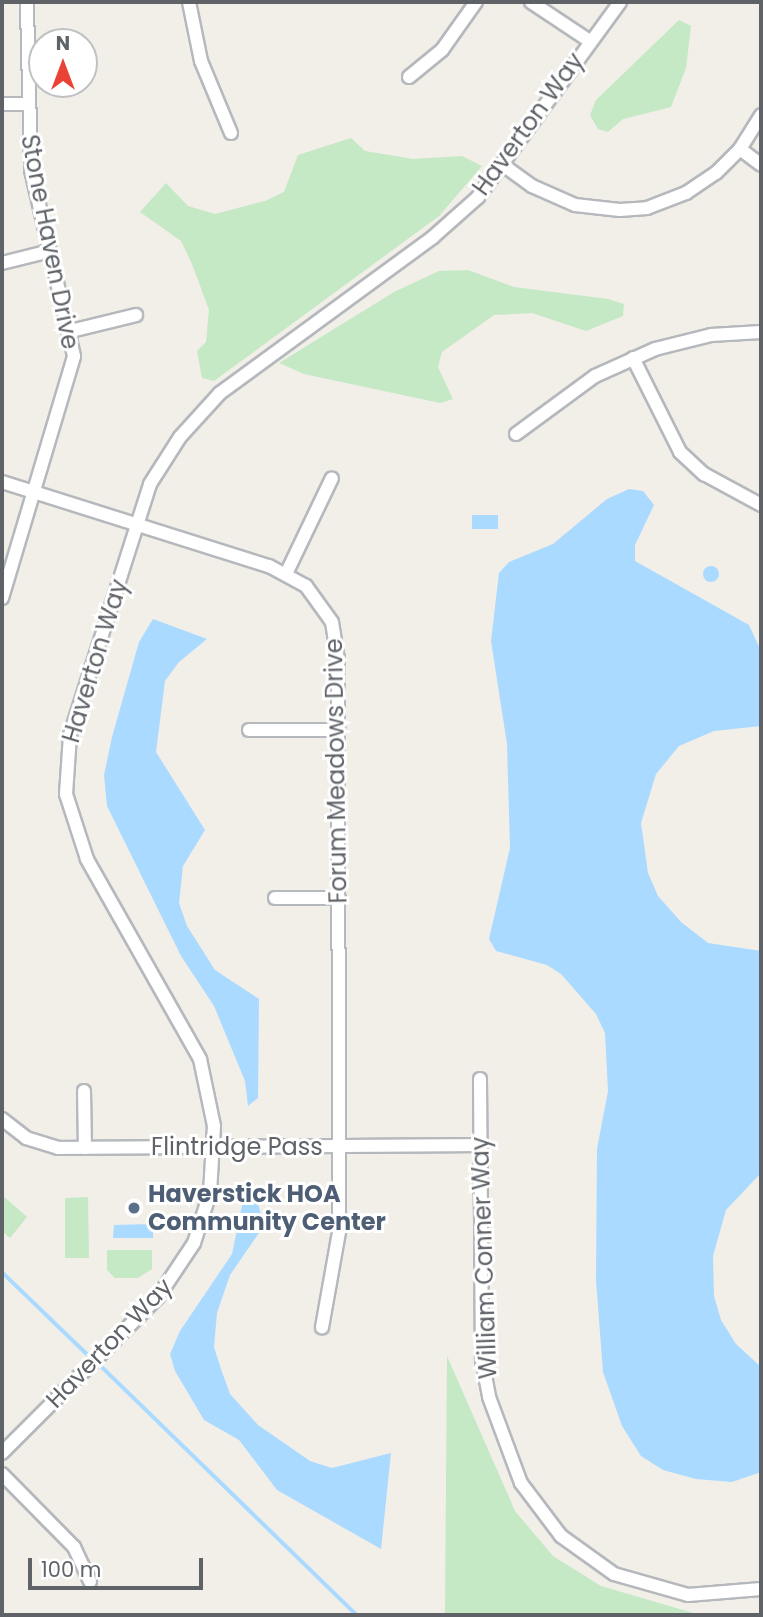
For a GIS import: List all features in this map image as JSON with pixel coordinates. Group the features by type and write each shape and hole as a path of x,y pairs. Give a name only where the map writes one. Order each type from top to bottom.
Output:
{"street":[{"name":"Stone Haven Drive","path":"2,598 72,371 71,331 32,170 27,104 27,2"},
{"path":"189,2 201,61 231,133"},
{"path":"410,77 435,58 476,2"},
{"path":"531,2 588,40"},
{"name":"Haverton Way","path":"2,1453 143,1314 170,1281 204,1213 214,1147 213,1110 200,1059 87,859 66,794 70,735 136,524 156,471 208,403 449,224 503,165 588,40 620,2"},
{"path":"2,104 27,104"},
{"path":"503,165 555,198 620,210 648,208 686,193 740,149 761,114"},
{"path":"740,149 761,165"},
{"path":"2,263 50,251"},
{"path":"71,331 136,315"},
{"path":"516,434 595,376 633,358 681,341 761,332"},
{"path":"633,358 680,452 704,474 761,505"},
{"path":"286,573 332,478"},
{"name":"Forum Meadows Drive","path":"2,482 286,573 317,597 332,622 338,659 339,730 339,1242 322,1327"},
{"path":"248,730 339,730"},
{"path":"275,898 339,898"},
{"name":"William Conner Way","path":"480,1079 484,1372 509,1456 530,1497 578,1551 626,1579 688,1594 761,1589"},
{"path":"84,1091 85,1148"},
{"name":"Flintridge Pass","path":"2,1119 40,1144 85,1148 480,1145"},
{"path":"2,1474 74,1547 90,1582"}],"green space":[{"path":"679,20 691,26 686,68 671,107 623,119 608,132 598,129 590,115 596,100"},
{"path":"351,138 365,151 413,159 462,156 482,166 439,216 214,381 202,378 197,351 206,342 209,310 192,264 181,241 140,212 166,183 188,206 215,214 265,201 284,192 298,155"},
{"path":"468,270 514,287 608,299 624,304 623,316 586,331 532,313 494,315 442,352 438,367 453,399 440,403 304,374 279,363 394,292 439,271"},
{"path":"2,1195 27,1217 10,1238 2,1231"},
{"path":"88,1197 89,1258 65,1258 65,1198"},
{"path":"107,1250 152,1250 152,1269 138,1278 115,1278 107,1270"},
{"path":"447,1356 515,1511 553,1556 601,1586 700,1615 445,1615"}],"water":[{"path":"629,489 643,491 654,505 635,545 635,561 749,625 761,651 761,726 714,731 679,746 656,774 641,823 648,873 658,896 681,922 708,943 761,951 761,1173 726,1210 713,1256 714,1296 721,1320 736,1344 761,1367 761,1472 732,1482 696,1479 663,1470 641,1456 622,1426 603,1372 596,1280 597,1149 608,1091 605,1033 596,1014 561,974 547,965 496,951 489,939 510,848 507,744 491,641 499,573 509,562 553,544 607,499"},
{"path":"472,515 498,515 498,529 472,529"},
{"path":"708,566 714,566 719,574 717,580 708,582 703,577 703,571"},
{"path":"153,619 207,639 179,662 165,681 156,752 205,830 183,866 179,903 187,926 215,970 259,999 258,1098 248,1106 245,1081 214,1006 181,956 107,806 104,775 112,737 139,642"},
{"path":"245,1191 254,1191 261,1214 259,1233 230,1275 217,1313 214,1347 230,1394 258,1425 310,1461 332,1468 391,1453 381,1549 277,1490 239,1440 204,1420 175,1371 170,1354 180,1331 232,1254"},
{"path":"153,1224 153,1238 113,1238 114,1225"}],"waterway":[{"path":"2,1272 86,1353"},
{"path":"103,1368 357,1615"}],"place":[{"name":"Haverstick HOA Community Center","path":"134,1208"}]}
